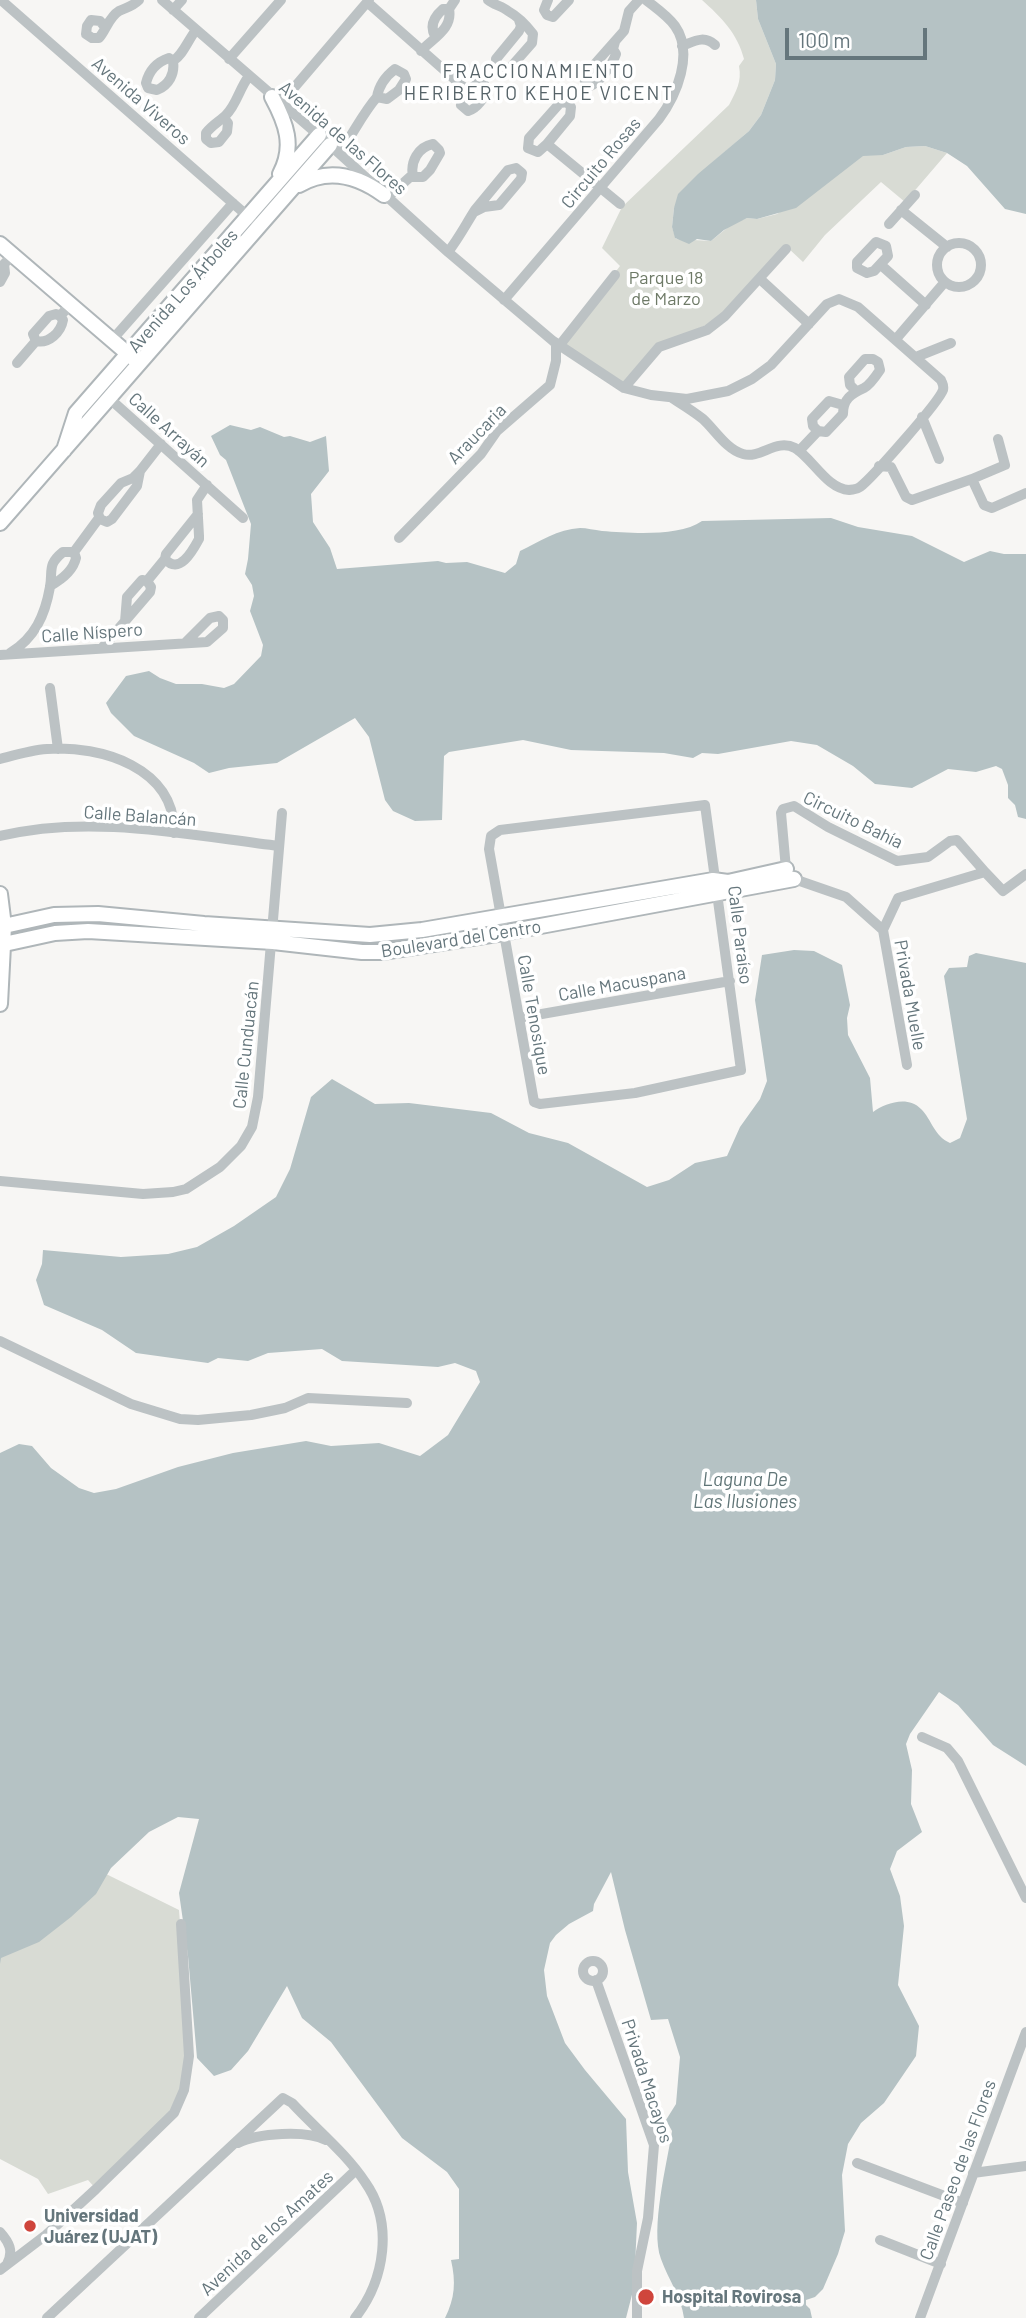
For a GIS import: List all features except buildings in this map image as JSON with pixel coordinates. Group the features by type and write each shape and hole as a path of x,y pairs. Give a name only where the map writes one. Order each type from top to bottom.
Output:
{"street":[{"name":"Avenida Viveros","path":"1,0 260,226"},
{"path":"104,27 117,13 133,6 139,0"},
{"name":"Avenida de las Flores","path":"162,0 557,345 624,388"},
{"path":"173,10 182,0"},
{"path":"229,59 281,0"},
{"path":"488,0 508,10 533,32 532,43 510,68 503,68 498,65 496,59 519,31 519,20"},
{"path":"548,0 544,10 547,15 553,17 569,0"},
{"path":"615,42 625,29 629,11 639,0"},
{"path":"646,0 674,24 681,36 682,46 701,38 709,39 715,45"},
{"path":"266,195 282,170 289,144 286,125 276,100 368,1 468,91"},
{"path":"421,51 435,36 442,33 447,25 452,4"},
{"path":"173,61 181,55 196,30"},
{"name":"Circuito Rosas","path":"505,300 671,102 679,79 682,46"},
{"path":"224,118 249,76"},
{"path":"335,149 352,136 364,112 377,97"},
{"path":"567,102 571,107 570,116 547,144 540,151 534,152 527,144 529,138 560,103 567,102"},
{"name":"Avenida Los Árboles","path":"62,455 76,412 319,135"},
{"path":"547,144 620,204"},
{"name":"Avenida Los Árboles","path":"0,523 289,192 335,149"},
{"path":"449,252 474,212 510,168 516,168 522,173 521,179 499,205 484,207 474,212"},
{"path":"289,192 311,179 337,175 361,180 386,196 413,176"},
{"path":"889,224 915,195"},
{"path":"112,340 233,203"},
{"path":"901,211 947,247"},
{"path":"960,243 968,244 976,250 981,261 979,274 970,285 954,287 944,283 937,267 938,258 947,247 960,243"},
{"path":"0,244 6,260 5,272 0,282"},
{"path":"672,398 704,421 741,454 749,455 781,445 789,446 799,451 837,486 849,490 858,488 942,393 941,380 916,357 858,307 839,299 827,304 781,357 762,373 721,393 672,398 624,388 656,350 707,330 725,316 786,249"},
{"path":"216,253 228,263"},
{"path":"6,260 71,304 140,364"},
{"path":"881,265 926,305"},
{"path":"557,345 615,275"},
{"path":"760,279 809,324"},
{"path":"896,339 944,283"},
{"path":"60,316 71,304"},
{"path":"49,316 60,316 62,325 51,338 44,342 36,341 33,334 49,316"},
{"path":"17,363 36,341"},
{"path":"916,357 951,344"},
{"name":"Araucaria","path":"400,538 481,454 497,431 550,385 557,345"},
{"path":"843,405 828,401 812,419 813,426 818,431 826,432 843,414 843,405 853,392 865,388 880,370 878,362 865,359 849,377 853,392"},
{"name":"Calle Arrayán","path":"110,398 243,518"},
{"path":"922,417 939,459"},
{"path":"799,451 818,431"},
{"path":"879,466 891,467 906,497 912,500 1006,465 998,439"},
{"path":"74,552 99,517 99,510 121,483 141,471 161,444"},
{"path":"99,517 107,522 112,519 137,486 141,471"},
{"path":"972,479 988,508 1026,493"},
{"name":"Calle Arrayán","path":"198,514 166,555 165,559 171,565 179,564 197,543 199,536 198,514 197,500 207,485"},
{"path":"3,655 20,646 35,631 46,608 54,561 63,552 74,552"},
{"path":"50,586 64,578 74,564 74,552"},
{"path":"102,648 150,592 151,587 147,581 165,559"},
{"name":"Calle Níspero","path":"3,655 185,643"},
{"path":"50,688 58,748"},
{"path":"0,759 58,748 101,753 141,770 156,783 168,801 174,833"},
{"name":"Calle Paraíso","path":"490,841 500,830 705,804 741,1069 635,1093 543,1103"},
{"name":"Circuito Bahía","path":"790,874 780,813 783,809 794,806 828,827 897,861 928,857 950,841 957,840 1003,891 1026,874"},
{"name":"Calle Cunduacán","path":"0,1181 130,1193 164,1193 192,1186 220,1167 245,1140 254,1120 282,813"},
{"name":"Calle Balancán","path":"0,836 60,828 104,828 174,833 279,846"},
{"name":"Calle Tenosique","path":"490,841 489,849 532,1096 534,1102 543,1103"},
{"path":"790,874 846,897 883,930 898,898 985,872"},
{"name":"Boulevard del Centro","path":"2,944 54,933 88,931 377,935 735,886 790,874"},
{"name":"Boulevard del Centro","path":"2,927 61,914 98,914 272,935 378,953 503,933 718,887"},
{"path":"0,894 0,1004"},
{"name":"Privada Muelle","path":"883,930 907,1065"},
{"name":"Calle Macuspana","path":"519,1018 730,981"},
{"path":"0,1341 131,1404 186,1420 251,1415 285,1408 308,1398 407,1403"},
{"path":"922,1737 947,1748 964,1769 1026,1898"},
{"path":"3,2267 46,2235 169,2120 178,2106 184,2090 190,2056 181,1924"},
{"name":"Privada Macayos","path":"596,1980 654,2145 646,2231 637,2271 637,2318"},
{"name":"Calle Paseo de las Flores","path":"920,2318 1026,2032"},
{"path":"47,2318 283,2098 356,2170 376,2202 383,2241 376,2280 355,2318"},
{"path":"234,2145 252,2138 294,2135 318,2137 330,2142"},
{"path":"857,2163 962,2203"},
{"path":"973,2173 1026,2166"},
{"name":"Avenida de los Amates","path":"199,2318 356,2170"},
{"path":"0,2232 9,2244 10,2251 10,2257 3,2267"},
{"path":"880,2240 941,2264"}],"green space":[{"name":"Parque 18 de Marzo","path":"702,0 756,0 758,19 776,64 775,80 761,115 749,131 713,162 674,208 672,227 676,239 711,241 732,224 747,218 757,219 777,214 863,155 883,155 906,147 925,146 947,153 905,202 881,182 825,235 803,262 787,247 714,322 670,340 622,385 559,346 620,266 602,248 622,207 729,105 736,91 740,77 739,66 744,59 741,50 728,26"},
{"path":"102,1872 179,1910 188,2030 182,2098 96,2189 88,2180 48,2194 38,2179 0,2159 0,1952"}],"water":[{"path":"756,0 1026,0 1026,214 1005,209 967,166 947,153 925,146 906,147 883,155 863,156 796,208 757,219 747,218 724,230 711,241 697,239 689,244 675,238 672,227 678,194 749,131 761,115 775,80 776,64 758,19"},
{"path":"230,425 251,430 260,427 284,437 290,436 310,442 326,436 329,471 311,494 313,522 330,548 337,569 438,561 467,562 505,573 516,564 520,551 572,529 654,533 681,530 702,521 831,518 858,527 912,536 964,562 990,551 1026,554 1026,819 1018,817 1015,805 1008,798 1008,785 1002,769 996,766 976,772 948,769 912,788 875,784 853,766 817,745 791,741 718,754 702,753 693,758 664,753 571,750 523,740 449,752 444,756 442,820 415,821 393,811 385,800 369,737 355,718 277,763 209,773 194,763 134,736 111,713 106,703 126,676 149,671 176,684 202,684 224,688 234,684 261,656 263,645 250,611 254,596 252,585 245,574 251,524 226,460 220,455 211,436"},
{"name":"Laguna De Las Ilusiones","path":"794,950 814,951 842,965 850,1005 847,1018 848,1035 870,1078 873,1112 890,1103 910,1102 925,1113 940,1136 950,1143 960,1138 967,1119 944,976 949,968 967,967 969,956 976,953 1026,963 1026,1766 993,1745 958,1705 939,1692 906,1744 912,1770 911,1804 922,1832 897,1851 890,1869 900,1896 904,1926 898,1985 919,2026 916,2056 884,2103 861,2123 848,2144 842,2175 845,2231 823,2289 815,2297 806,2300 812,2318 684,2318 678,2295 661,2259 657,2231 660,2196 672,2131 666,2120 676,2104 680,2057 668,2019 651,2020 611,1872 593,1911 569,1924 550,1943 544,1970 547,1996 565,2043 626,2119 628,2172 637,2223 634,2287 626,2318 445,2318 454,2290 451,2260 459,2259 459,2189 447,2172 402,2138 331,2042 302,2018 287,1986 248,2051 231,2070 214,2076 197,2058 188,1956 179,1893 199,1819 178,1817 149,1832 111,1868 96,1894 71,1917 39,1942 1,1958 0,1964 0,1453 19,1444 32,1446 51,1468 79,1488 94,1493 116,1489 178,1467 233,1453 306,1441 331,1446 379,1443 420,1456 448,1435 480,1382 476,1371 455,1363 438,1367 342,1361 322,1349 268,1353 248,1361 218,1358 208,1363 136,1353 102,1330 44,1305 36,1280 42,1264 43,1250 121,1257 168,1254 197,1247 234,1226 276,1197 290,1169 311,1097 332,1079 375,1104 409,1103 491,1113 529,1133 568,1143 647,1187 669,1180 695,1163 727,1156 740,1127 760,1099 767,1081 755,1000 762,955"}],"place":[{"name":"Universidad Juárez (UJAT)","path":"30,2226"},
{"name":"Hospital Rovirosa","path":"646,2297"}],"district":[{"name":"FRACCIONAMIENTO HERIBERTO KEHOE VICENT","path":"539,83"}]}
